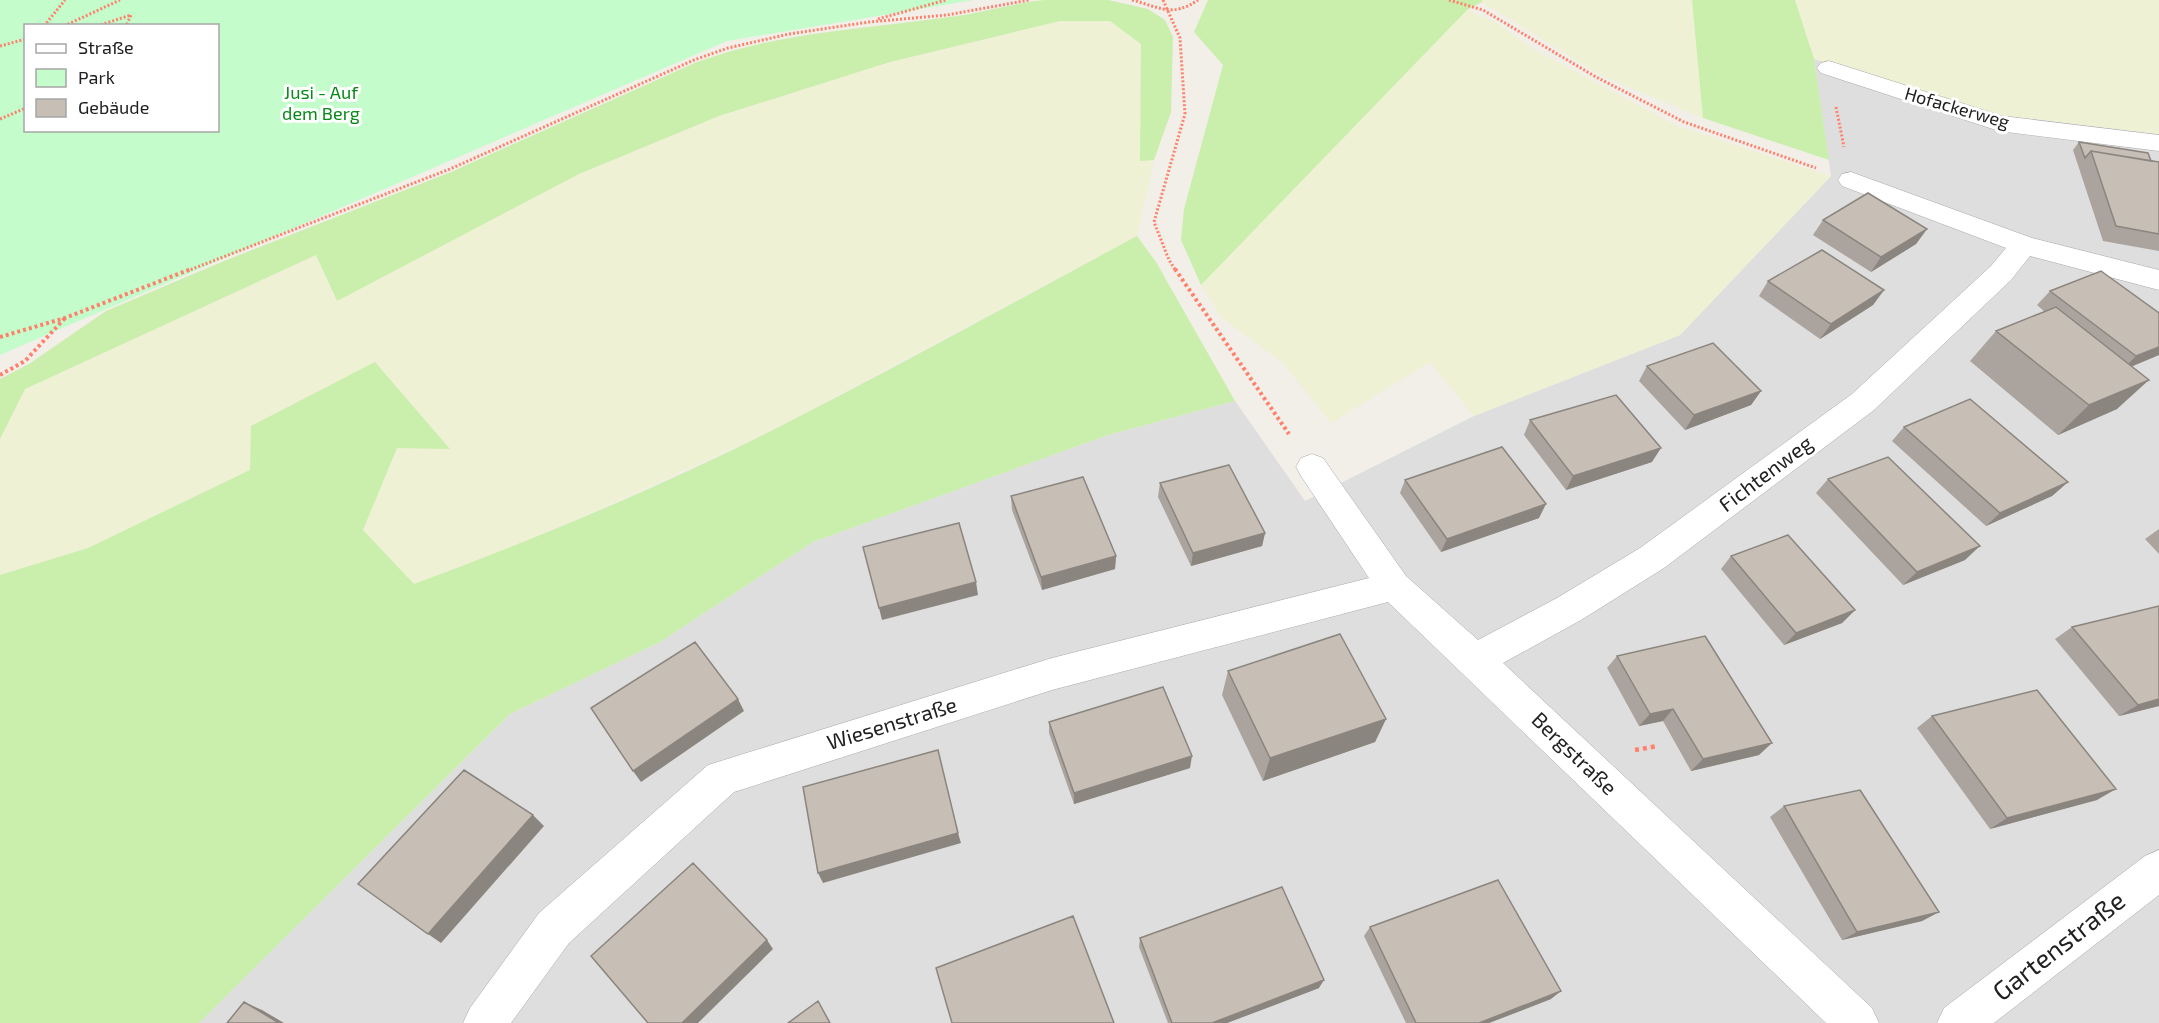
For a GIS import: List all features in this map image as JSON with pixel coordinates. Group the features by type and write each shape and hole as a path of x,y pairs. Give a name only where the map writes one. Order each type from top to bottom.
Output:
{"street":[{"name":"Hofackerweg","path":"1829,68 1999,123 2159,143"},
{"path":"1851,180 2024,245 2159,280"},
{"name":"Fichtenweg","path":"1475,660 1569,609 1652,558 1863,402 2001,273 2024,245"},
{"name":"Bergstraße","path":"1312,467 1394,586 1857,1023"},
{"name":"Wiesenstraße","path":"485,1023 554,928 722,778 1052,674 1394,586"},
{"name":"Gartenstraße","path":"1959,1023 2159,870"}],"path":[{"path":"46,24 64,0"},
{"path":"68,24 120,0"},
{"path":"869,22 946,0"},
{"path":"0,337 65,318 450,170 694,60 728,48 789,34 869,22 947,15 1029,0"},
{"path":"1132,0 1169,12 1187,9 1198,0"},
{"path":"1163,0 1179,39 1185,114 1154,222 1169,260 1312,467"},
{"path":"1449,0 1483,10 1596,78 1684,122 1851,180"},
{"path":"103,24 131,15 127,24"},
{"path":"0,46 24,40"},
{"path":"1829,68 1851,180"},
{"path":"0,119 24,109"},
{"path":"0,375 26,361 65,318"}],"shaded area":[{"path":"1814,59 2001,115 2159,134 2159,1023 199,1023 510,714 660,642 813,542 1108,435 1235,401 1305,501 1474,416 1680,335 1831,176"}],"green space":[{"name":"Jusi - Auf dem Berg","path":"0,0 974,0 727,41 0,355"},
{"path":"1045,0 1108,0 1148,9 1165,20 1173,37 1171,112 1154,160 1140,161 1141,44 1110,21 1060,21 890,62 719,116 579,174 337,301 316,255 25,389 0,439 0,379 29,364 106,311 224,261 451,172 697,62 759,44 790,38 962,15"},
{"path":"1208,0 1482,0 1482,2 1467,10 1201,285 1181,240 1184,209 1223,65 1194,32"},
{"path":"1482,0 1692,0 1703,118 1600,75"},
{"path":"1692,0 1795,0 1814,59 1829,160 1703,118"},
{"path":"1795,0 2159,0 2159,134 2001,115 1814,59"},
{"path":"1467,10 1495,22 1533,49 1677,126 1831,176 1680,335 1474,416 1430,362 1331,423 1283,363 1222,318 1201,285"},
{"path":"1060,21 1110,21 1141,44 1140,161 1154,160 1137,236 771,431 503,551 414,584 363,531 397,448 450,448 375,362 250,470 88,548 0,575 0,439 25,389 316,255 336,301 579,174 719,116 890,62"},
{"path":"1137,236 1156,262 1235,401 1108,435 813,542 660,642 510,714 199,1023 0,1023 0,575 88,548 250,470 251,426 375,362 450,449 397,448 363,530 414,584 596,512 773,430"}],"building":[{"path":"2079,142 2148,153 2151,161 2091,151 2085,158"},
{"path":"2091,151 2159,162 2159,234 2116,226"},
{"path":"1868,193 1927,229 1881,257 1823,220"},
{"path":"1822,250 1884,290 1831,324 1768,281"},
{"path":"2101,271 2159,313 2159,347 2136,356 2050,291"},
{"path":"2056,307 2149,380 2089,405 1996,331"},
{"path":"1713,343 1761,391 1694,415 1647,366"},
{"path":"1616,395 1661,448 1573,476 1530,420"},
{"path":"1970,399 2068,482 2000,513 1904,427"},
{"path":"1502,447 1546,504 1447,539 1405,480"},
{"path":"1888,457 1980,546 1917,572 1828,479"},
{"path":"1229,465 1265,533 1193,553 1160,483"},
{"path":"1083,477 1116,556 1041,577 1011,496"},
{"path":"959,523 976,582 879,608 863,547"},
{"path":"1788,535 1855,610 1796,633 1731,556"},
{"path":"2159,606 2159,699 2138,705 2072,627"},
{"path":"1340,634 1386,719 1270,758 1228,671"},
{"path":"1705,636 1772,743 1703,759 1673,709 1650,714 1617,656"},
{"path":"695,642 738,699 633,771 591,708"},
{"path":"1163,687 1192,756 1074,793 1049,722"},
{"path":"2037,690 2116,789 2007,818 1932,716"},
{"path":"938,750 958,833 818,873 803,787"},
{"path":"464,770 533,815 428,934 358,884"},
{"path":"1860,790 1939,912 1857,932 1784,806"},
{"path":"693,863 767,940 682,1023 648,1023 591,956"},
{"path":"1498,880 1561,991 1479,1023 1416,1023 1370,927"},
{"path":"1282,887 1324,980 1212,1023 1172,1023 1140,938"},
{"path":"1073,916 1114,1023 952,1023 936,968"},
{"path":"818,1001 830,1023 788,1023"},
{"path":"244,1002 279,1023 227,1023"}]}
